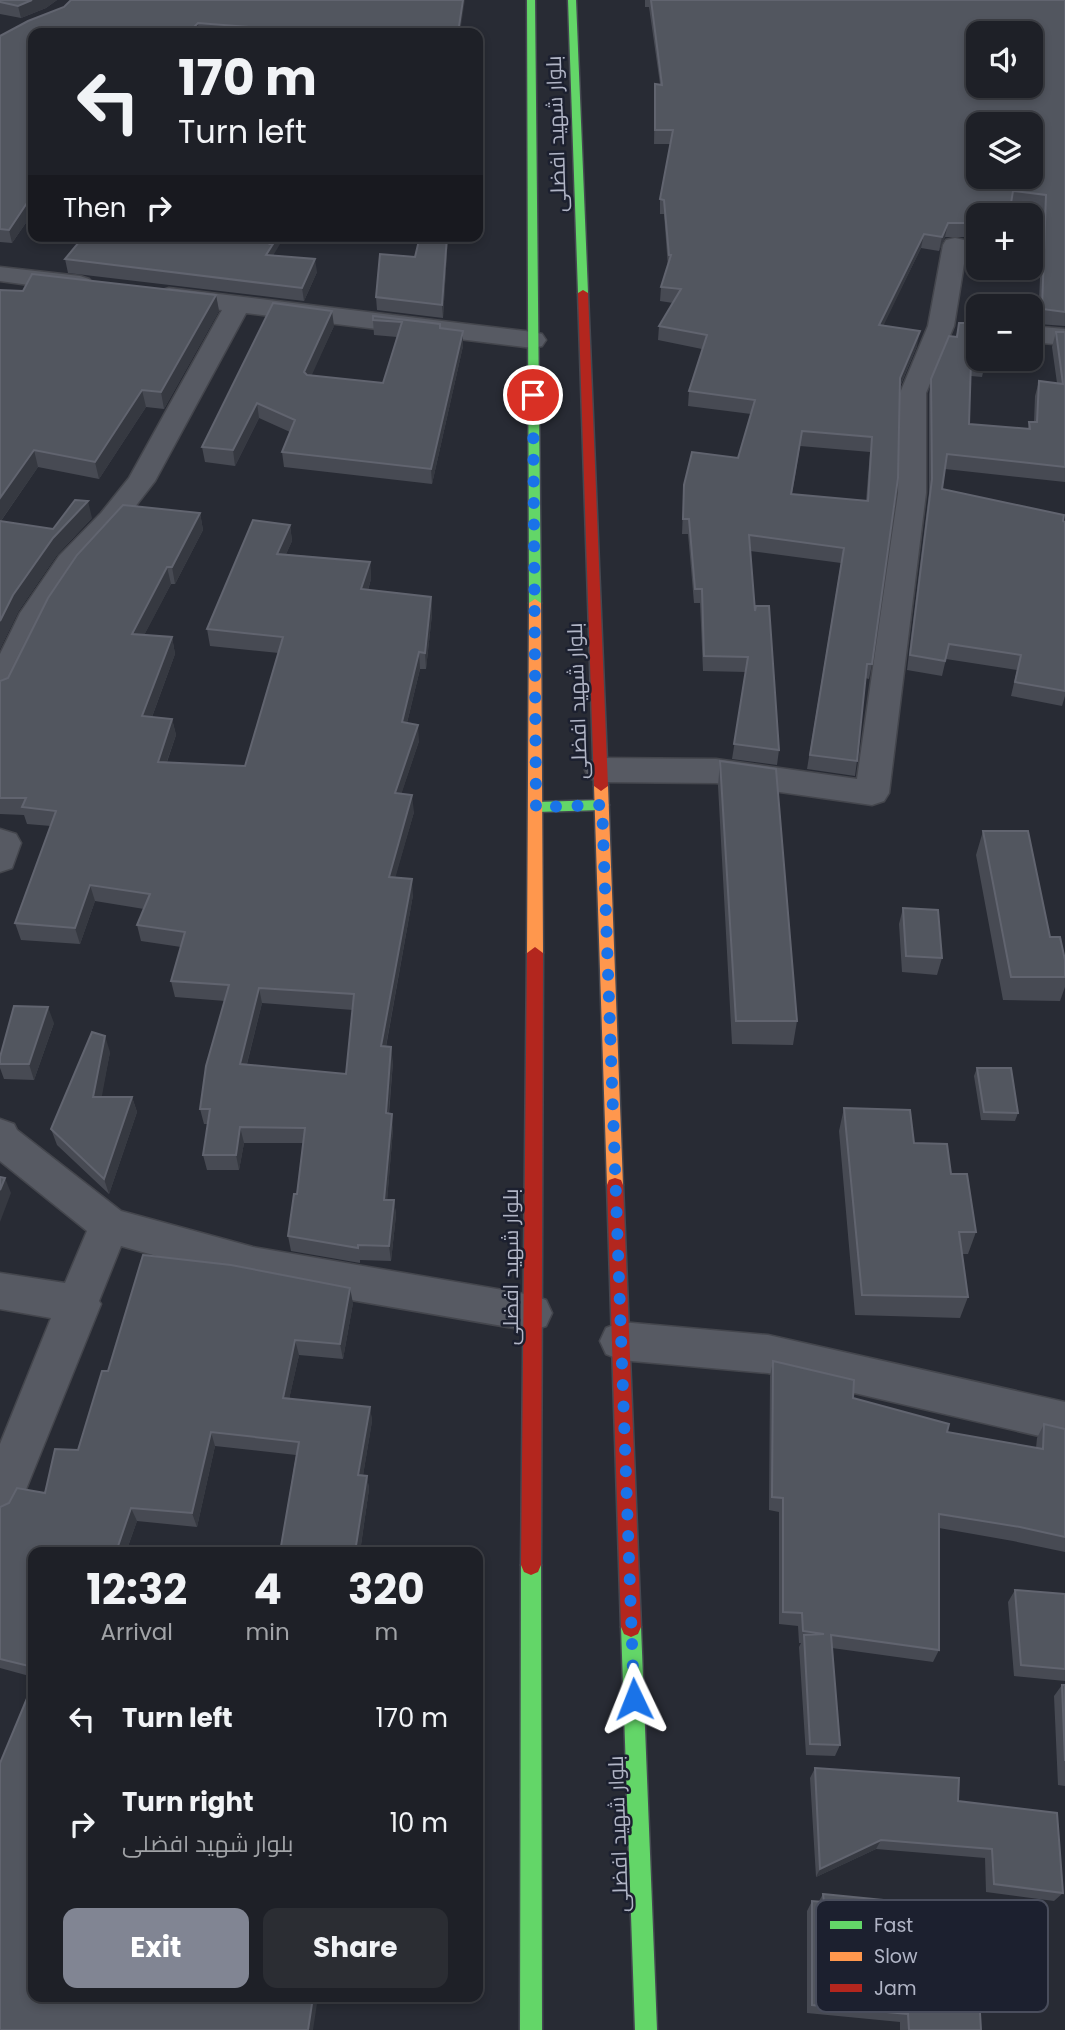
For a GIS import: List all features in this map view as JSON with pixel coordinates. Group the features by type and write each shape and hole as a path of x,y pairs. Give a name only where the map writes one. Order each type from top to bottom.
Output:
{"main road":[{"name":"بلوار شهید افضلی","path":"531,0 553,44 601,770 646,2030"},
{"name":"بلوار شهید افضلی","path":"531,2030 530,1312 536,807 533,340 553,44 572,0"},
{"path":"536,807 602,805"}],"street":[{"path":"601,770 716,771 872,793 912,493 913,393 953,327 955,245"},
{"path":"0,274 106,288"},
{"path":"146,293 533,340"},
{"path":"0,686 35,613 69,563 111,519 141,481 239,305"},
{"path":"1043,335 1065,337"},
{"path":"0,841 4,843 0,859"},
{"path":"0,1135 3,1141 109,1226 253,1265 530,1312"},
{"path":"0,1499 109,1226"},
{"path":"0,1291 80,1304"},
{"path":"621,1341 768,1353 1065,1422"}],"building":[{"path":"0,0 32,0 18,6"},
{"path":"71,0 463,0 459,28 264,28 198,23 193,28 28,28 28,202 9,230 0,229 0,36 28,21 64,7"},
{"path":"651,0 1065,0 1065,312 1043,309 1046,195 1013,191 1011,203 966,203 966,223 948,223 942,237 924,234 879,325 920,331 900,378 898,478 872,664 867,664 857,761 810,755 844,548 749,535 755,611 756,606 769,606 779,750 734,744 748,657 704,656 702,589 695,589 689,519 683,519 684,485 692,452 738,458 755,400 689,391 707,335 659,326 681,289 661,287 671,255 664,200 660,199 673,130 655,130 655,84 662,85","holes":["802,431 872,437 868,501 791,494"]},
{"path":"79,242 271,242 270,244 273,244 266,255 315,259 302,288 65,259"},
{"path":"419,242 447,242 442,305 376,297 380,254 415,257"},
{"path":"32,274 216,295 161,392 142,390 95,462 34,450 0,498 0,290 23,291"},
{"path":"273,303 332,311 304,372 307,375 383,383 402,322 373,320 373,316 440,324 440,328 463,331 431,469 282,452 295,420 257,403 233,450 202,447"},
{"path":"959,323 966,323 966,371 971,371 969,424 1030,429 1029,422 1037,422 1039,381 1063,384 1056,332 1065,332 1065,467 947,454 942,489 1064,515 1065,691 1015,682 1021,655 949,644 945,661 910,655 932,479 931,379 949,336 957,337"},
{"path":"75,500 88,501 53,538 13,595 0,621 0,521 53,529"},
{"path":"123,505 200,513 172,567 167,567 132,634 172,637 142,716 172,719 158,762 245,766 283,637 207,629 253,520 290,525 277,554 370,562 361,589 431,597 425,653 419,652 402,722 418,725 395,793 412,795 389,877 412,879 381,1046 391,1047 386,1113 392,1114 384,1200 394,1200 389,1246 358,1245 358,1248 288,1236 294,1194 297,1194 305,1128 240,1127 236,1155 203,1155 210,1109 200,1109 206,1066 229,985 171,981 185,932 137,925 150,894 90,885 75,928 15,923 56,811 22,807 26,798 0,798 0,681 8,678 48,598 77,555","holes":["259,988 354,994 346,1074 240,1064"]},
{"path":"720,761 776,769 797,1021 736,1021"},
{"path":"983,831 1028,831 1050,937 1060,937 1065,960 1065,977 1011,977"},
{"path":"903,908 938,910 942,958 906,956"},
{"path":"14,1006 48,1007 29,1064 0,1064"},
{"path":"92,1032 105,1036 93,1097 132,1097 104,1179 51,1129"},
{"path":"977,1068 1011,1068 1018,1113 984,1112"},
{"path":"844,1108 910,1110 914,1143 947,1144 951,1174 967,1174 976,1232 959,1232 968,1297 862,1295"},
{"path":"0,1177 5,1178 0,1190"},
{"path":"143,1255 231,1265 350,1288 340,1344 295,1340 283,1398 370,1407 358,1475 367,1476 356,1547 281,1547 299,1442 211,1432 192,1513 131,1508 118,1547 28,1547 28,1666 0,1659 0,1507 9,1503 17,1488 45,1493 55,1449 78,1450 102,1371 108,1371"},
{"path":"773,1361 854,1380 853,1398 949,1424 947,1432 1043,1449 1044,1424 1065,1429 1065,1537 939,1514 939,1650 831,1635 840,1745 810,1744 804,1635 824,1634 803,1631 802,1613 783,1612 783,1498 772,1497"},
{"path":"1015,1590 1065,1594 1065,1669 1021,1665"},
{"path":"1062,1685 1065,1685 1065,1761"},
{"path":"28,1696 28,2002 312,2002 308,2030 0,2030 0,1763"},
{"path":"815,1768 959,1778 958,1801 1057,1813 1063,1893 994,1884 992,1849 881,1840 820,1869"},
{"path":"823,1894 883,1900 824,1900"},
{"path":"812,1901 816,1901 816,2005 812,2005"},
{"path":"887,2012 980,2012 981,2030 909,2030 908,2014"}],"traffic: fast":[{"path":"531,0 535,603"},
{"path":"572,0 583,293"},
{"path":"536,807 602,805"},
{"path":"531,1565 531,2030"},
{"path":"631,1627 646,2030"}],"traffic: slow":[{"path":"535,603 535,953"},
{"path":"601,786 615,1185"}],"traffic: jam":[{"path":"583,293 601,786"},
{"path":"531,1565 535,953"},
{"path":"615,1185 631,1627"}],"route":[{"path":"533,395 536,807 602,805 634,1699"}]}
